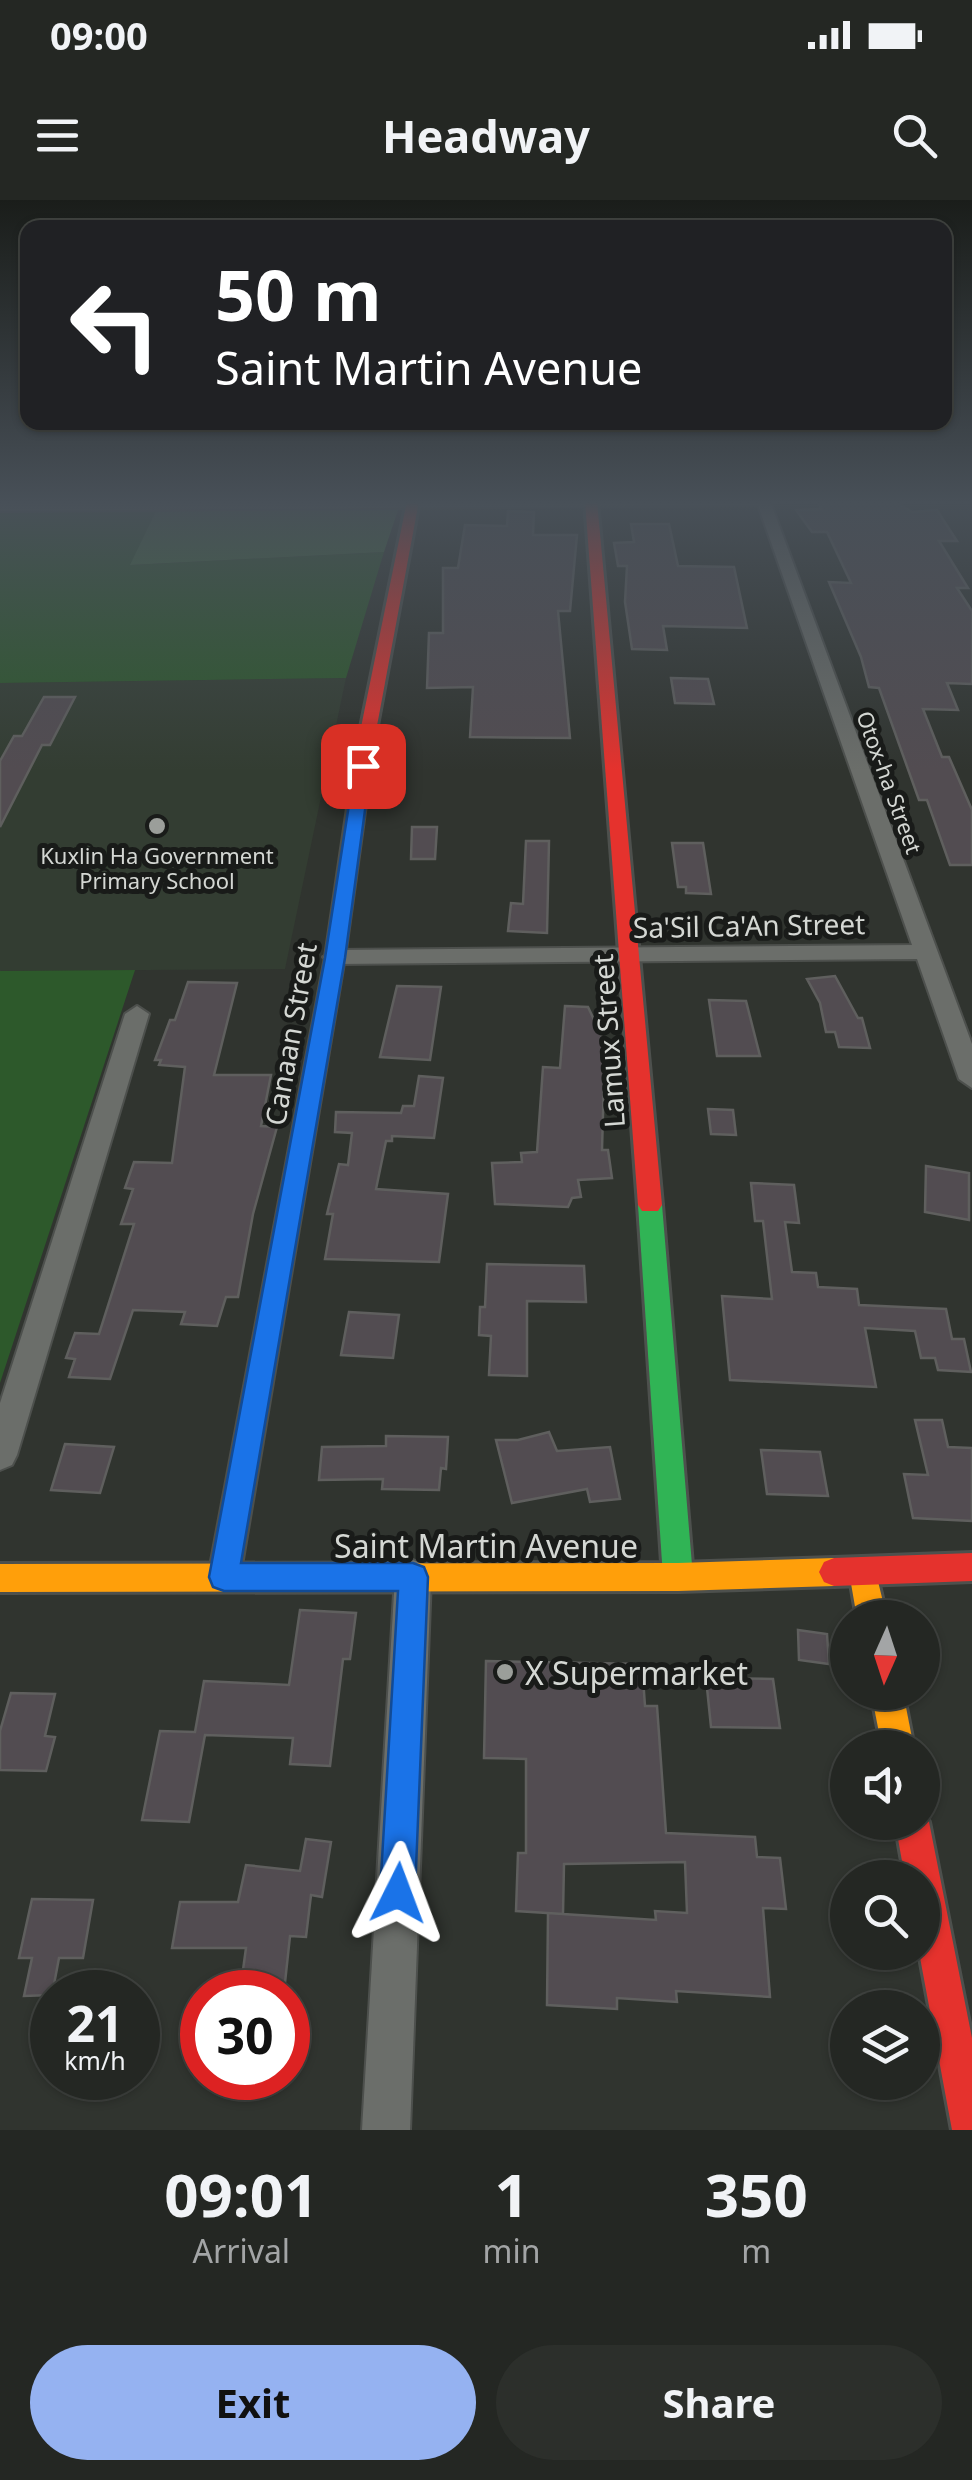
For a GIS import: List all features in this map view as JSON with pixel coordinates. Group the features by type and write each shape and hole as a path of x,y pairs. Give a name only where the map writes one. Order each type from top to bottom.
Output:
{"street":[{"name":"Canaan Street","path":"224,1577 335,958 368,728 395,591"},
{"name":"Lamux Street","path":"599,591 632,957 678,1576"},
{"name":"Otox-ha Street","path":"795,591 972,1079"},
{"name":"Sa'Sil Ca'An Street","path":"335,958 925,952"},
{"path":"0,1455 137,1014"},
{"name":"Saint Martin Avenue","path":"0,1578 678,1576 972,1567"},
{"path":"864,1571 869,1600"},
{"path":"386,2130 413,1577"},
{"path":"916,1840 972,2130"}],"shaded area":[{"name":"Kuxlin Ha Government Primary School","path":"346,678 285,969 0,971 0,683"}],"green space":[{"path":"0,591 372,591 346,678 0,683"},
{"path":"135,970 0,1383 0,971"}],"building":[{"path":"443,591 572,591 570,611 558,611 570,738 470,737 473,687 427,688 429,633 443,633"},
{"path":"626,591 739,591 747,628 663,626 667,650 632,649"},
{"path":"833,591 959,591 972,611 972,684 947,683 958,710 923,709 942,757 949,757 972,810 972,865 950,865 927,800 919,800 879,688 869,687 861,657"},
{"path":"671,678 708,679 714,704 675,703"},
{"path":"44,697 75,697 50,745 42,745 0,827 0,761 14,736 22,736"},
{"path":"412,827 437,827 435,859 411,859"},
{"path":"526,841 549,841 547,933 508,931 511,903 523,904"},
{"path":"672,843 703,843 711,894 686,893 686,887 678,887"},
{"path":"835,976 858,1018 862,1018 870,1048 839,1047 835,1032 826,1032 820,1003 807,979"},
{"path":"188,982 237,983 214,1075 271,1075 261,1126 277,1127 253,1214 238,1297 226,1297 217,1326 181,1324 185,1312 133,1310 110,1379 69,1377 75,1359 66,1358 75,1333 99,1334 134,1224 121,1224 133,1189 125,1188 134,1162 172,1163 185,1067 159,1065 161,1060 155,1060"},
{"path":"397,986 441,987 430,1060 380,1057"},
{"path":"709,1000 746,1001 760,1056 717,1056"},
{"path":"565,1006 588,1007 605,1043 602,1150 608,1150 612,1178 578,1180 581,1197 572,1198 568,1207 495,1204 492,1163 522,1162 521,1153 537,1152 543,1067 560,1068"},
{"path":"419,1076 443,1078 434,1138 392,1136 392,1141 386,1141 376,1189 448,1194 439,1262 325,1259 333,1214 327,1214 339,1164 348,1165 352,1133 335,1132 336,1112 401,1113 403,1106 414,1106"},
{"path":"708,1109 733,1110 736,1135 711,1134"},
{"path":"926,1166 969,1173 969,1220 925,1212"},
{"path":"751,1183 794,1185 799,1223 785,1222 792,1272 816,1273 818,1287 857,1289 859,1305 946,1309 952,1339 964,1339 971,1372 938,1370 935,1358 921,1358 915,1331 865,1328 876,1387 730,1380 722,1296 772,1299 763,1221 755,1221"},
{"path":"487,1264 584,1266 586,1302 527,1301 527,1376 489,1375 491,1336 479,1335"},
{"path":"349,1312 399,1315 393,1358 341,1355"},
{"path":"915,1420 942,1420 948,1447 972,1448 972,1521 913,1518 904,1474 928,1475"},
{"path":"549,1432 557,1451 610,1447 620,1499 590,1502 587,1489 512,1503 496,1440 518,1440"},
{"path":"386,1436 448,1437 446,1469 441,1468 439,1490 382,1489 383,1479 319,1480 322,1447 386,1446"},
{"path":"65,1444 114,1447 100,1493 51,1490"},
{"path":"761,1450 820,1452 828,1496 767,1494"},
{"path":"300,1610 356,1613 350,1659 343,1659 330,1766 290,1764 293,1738 205,1735 189,1822 142,1820 160,1731 195,1732 204,1681 289,1685"},
{"path":"798,1630 827,1634 829,1664 799,1660"},
{"path":"486,1661 642,1664 645,1706 657,1706 666,1833 755,1837 757,1857 780,1858 786,1909 763,1908 770,1997 676,1991 677,2002 617,1998 617,2009 547,2005 548,1913 516,1911 518,1853 526,1853 526,1759 484,1758","holes":["685,1862 687,1913 655,1911 656,1920 563,1914 564,1864"]},
{"path":"706,1678 773,1679 780,1728 711,1727"},
{"path":"11,1693 55,1694 45,1736 55,1737 46,1771 0,1770 0,1731"},
{"path":"306,1839 331,1842 322,1897 311,1895 306,1937 290,1936 286,1970 243,1970 246,1948 172,1948 180,1902 238,1902 246,1865 300,1871"},
{"path":"32,1899 93,1900 83,1958 59,1958 57,1970 30,1970 30,1996 24,1996 32,1958 19,1958"}],"traffic: fast":[{"path":"224,1577 335,957 365,747"},
{"path":"650,1205 678,1577"}],"traffic: slow":[{"path":"863,1571 869,1600"},
{"path":"0,1578 678,1577 834,1572"},
{"path":"891,1710 894,1730"}],"traffic: jam":[{"path":"365,747 395,591"},
{"path":"599,591 650,1205"},
{"path":"834,1572 972,1567"},
{"path":"915,1840 971,2130"}],"place":[{"name":"Kuxlin Ha Government Primary School","path":"157,826"},
{"name":"X Supermarket","path":"505,1672"}],"route":[{"path":"363,766 335,958 224,1577 413,1577 398,1893"}]}
